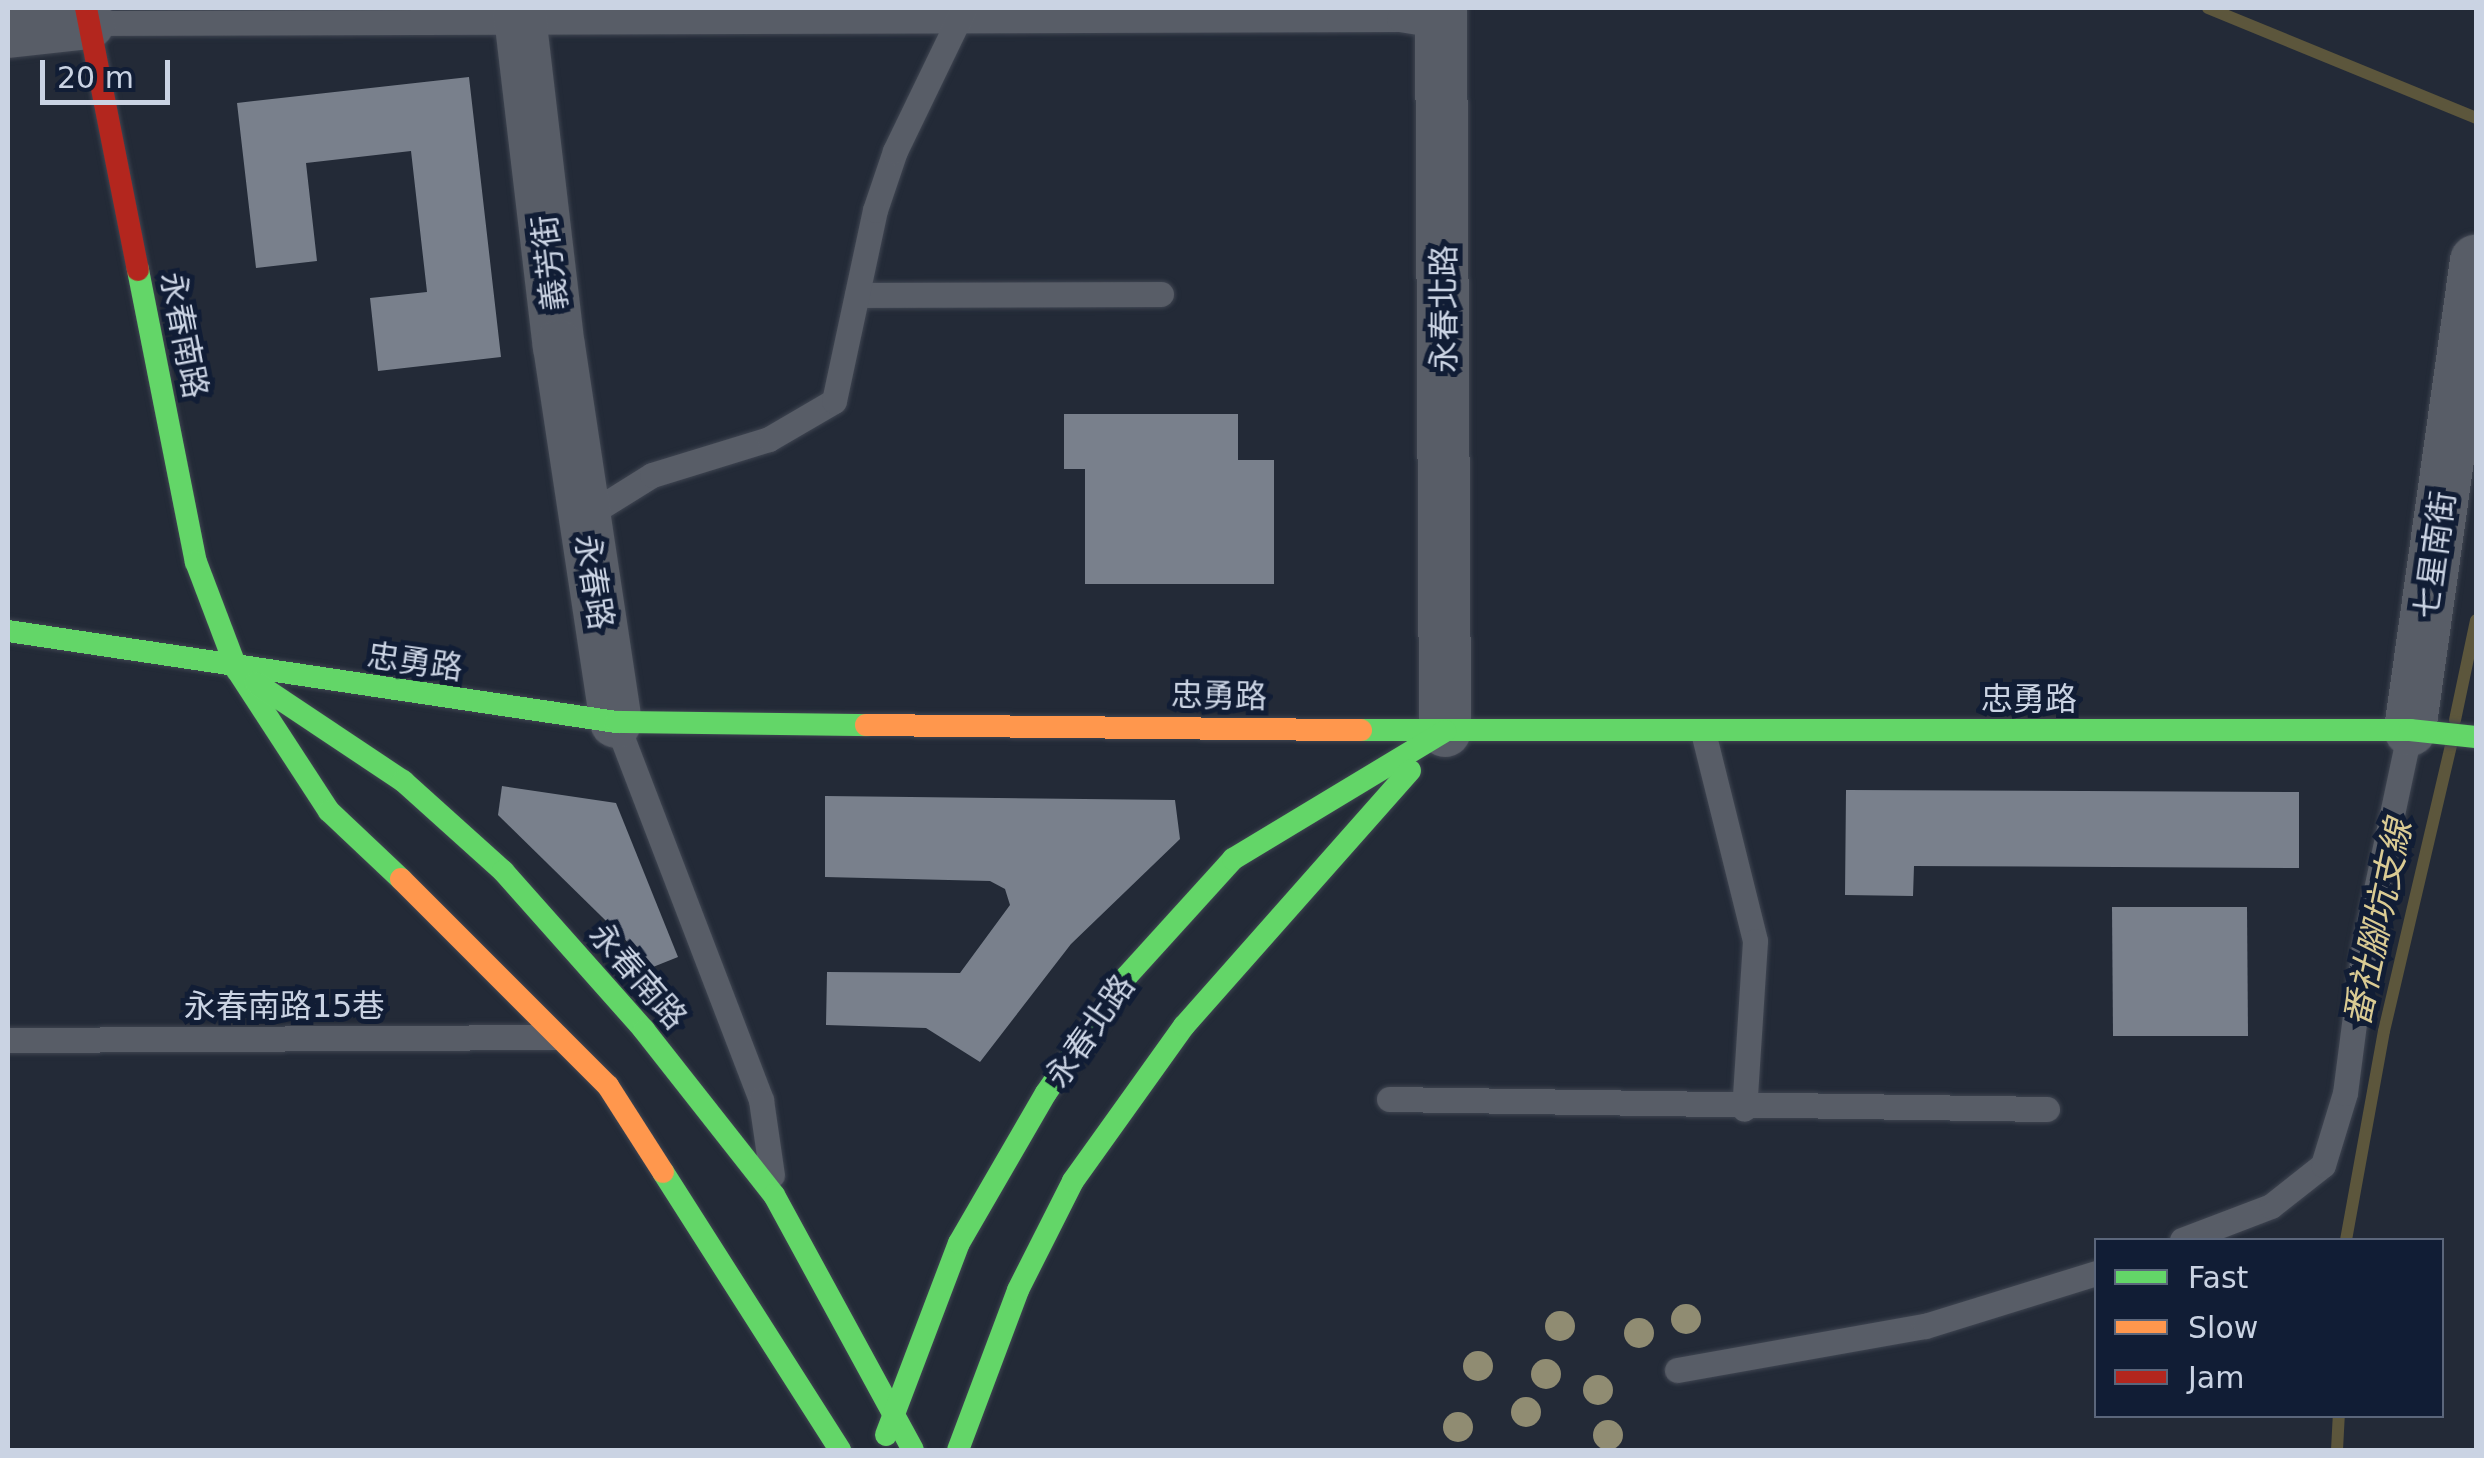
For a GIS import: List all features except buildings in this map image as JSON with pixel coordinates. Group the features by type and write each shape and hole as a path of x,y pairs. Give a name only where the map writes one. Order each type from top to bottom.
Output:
{"street":[{"name":"義芳街","path":"521,14 583,518"},
{"path":"8,32 88,15"},
{"name":"永春南路","path":"88,15 196,562 237,670 329,811 608,1086 840,1450"},
{"name":"永春北路","path":"880,1450 959,1243 1046,1093 1127,976 1232,859 1445,732 1442,16"},
{"name":"七星南街","path":"2423,733 2476,261"},
{"name":"永春路","path":"583,518 616,722"},
{"name":"忠勇路","path":"8,631 237,670 616,722 1445,732 2476,736"},
{"name":"永春南路","path":"237,670 403,781 504,871 644,1030 774,1195 893,1412"},
{"path":"958,1450 1018,1290 1073,1181 1184,1026 1445,732"},
{"path":"893,1412 913,1450"}],"lane":[{"path":"88,15 962,13 1400,19 1442,16"},
{"name":"永春路","path":"583,518 652,475 769,439 834,401 895,151 962,13"},
{"path":"857,296 1161,294"},
{"name":"永春路","path":"616,722 761,1100 774,1195"},
{"path":"1704,732 1755,942 1744,1109"},
{"path":"2187,1238 2271,1206 2322,1164 2345,1093 2364,946 2423,733"},
{"name":"永春南路15巷","path":"8,1040 561,1037"},
{"path":"1389,1099 1744,1109 2048,1109"},
{"path":"1677,1370 1925,1326 2094,1274"}],"waterway":[{"path":"2208,8 2476,118"},
{"name":"番社腳坑支線","path":"2455,720 2476,620"},
{"name":"番社腳坑支線","path":"2346,1238 2384,1031 2451,745"},
{"name":"番社腳坑支線","path":"2337,1450 2339,1418"}],"traffic: fast":[{"path":"138,270 196,562 237,670 329,811 401,879"},
{"path":"8,631 616,722 866,725"},
{"path":"256,683 403,781 503,871 644,1030 774,1195 913,1450"},
{"path":"1361,730 2410,730 2476,737"},
{"path":"886,1435 959,1243 1046,1093 1127,976 1233,859 1445,731"},
{"path":"958,1450 1018,1290 1073,1181 1184,1026 1410,771"},
{"path":"663,1172 840,1450"}],"traffic: slow":[{"path":"866,725 1361,730"},
{"path":"401,879 608,1086 663,1172"}],"traffic: jam":[{"path":"86,8 138,270"}]}
